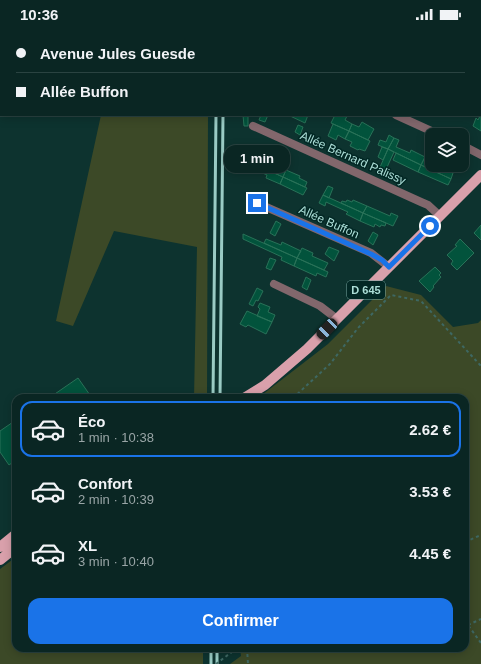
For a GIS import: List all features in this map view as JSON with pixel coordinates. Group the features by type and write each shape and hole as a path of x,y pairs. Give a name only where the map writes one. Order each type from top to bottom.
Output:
{"main road":[{"name":"D 645","path":"250,394 265,385 308,349 481,176"},
{"path":"0,547 12,537"},
{"path":"0,560 12,550"}],"street":[{"path":"398,116 425,128"},
{"name":"Allée Bernard Palissy","path":"253,126 428,205 440,216"},
{"path":"469,149 481,155"},
{"name":"Allée Buffon","path":"257,203 371,254 382,260 389,267"},
{"path":"274,284 320,306 337,319"}],"path":[{"path":"297,394 330,364 358,328 391,295 421,301 481,366"},
{"path":"469,540 481,535"},
{"path":"469,625 481,619"},
{"path":"469,626 481,643"},
{"path":"216,664 232,652"},
{"path":"247,652 248,664"}],"green space":[{"path":"101,116 208,116 207,394 194,394 197,247 114,231 73,326 56,321"},
{"path":"386,286 421,295 453,327 478,323 481,320 481,664 230,664 241,656 240,652 469,652 469,394 263,394 328,344"},
{"path":"12,560 12,652 203,652 203,664 0,664 0,569"}],"building":[{"path":"243,116 248,116 248,126 244,126"},
{"path":"261,116 268,116 265,122 259,120"},
{"path":"290,116 308,116 305,123"},
{"path":"334,116 347,116 345,120 352,124 349,131 331,123"},
{"path":"480,116 481,131 473,126 476,118 478,120"},
{"path":"362,122 374,129 368,140 349,131 352,124 359,127"},
{"path":"333,124 349,131 345,139 338,135 336,140 328,136"},
{"path":"298,125 303,127 300,135 295,132"},
{"path":"349,131 370,141 365,151 358,150 350,146 352,142 345,139"},
{"path":"389,135 394,138 388,149 378,145 380,140 386,142"},
{"path":"394,138 399,140 396,147 410,153 411,150 425,157 421,165 388,149"},
{"path":"382,147 388,149 383,160 378,157"},
{"path":"388,149 394,152 383,176 377,174"},
{"path":"396,153 421,165 418,172 393,160"},
{"path":"257,157 264,161 265,157 274,161 273,163 286,170 283,177 254,164"},
{"path":"425,157 425,167 421,165"},
{"path":"243,159 283,177 280,184 266,178 267,175 243,164"},
{"path":"421,165 425,167 425,172 436,172 451,179 448,185 418,172"},
{"path":"286,170 300,176 299,178 307,182 305,187 283,177"},
{"path":"436,172 453,173 451,179"},
{"path":"283,177 307,188 303,195 280,184"},
{"path":"328,186 333,188 329,198 323,195"},
{"path":"323,195 363,213 360,221 346,214 348,212 326,202 325,206 319,203"},
{"path":"347,200 352,202 353,200 367,206 363,213 341,203 342,201 346,202"},
{"path":"367,206 390,216 391,213 398,216 393,226 363,213"},
{"path":"363,213 386,223 385,226 381,225 380,227 375,224 374,227 360,221"},
{"path":"276,221 281,224 275,236 270,233"},
{"path":"481,225 481,240 474,233"},
{"path":"373,232 378,235 373,245 368,241"},
{"path":"243,234 297,258 294,266 281,260 282,257 243,239"},
{"path":"266,239 281,245 282,242 301,251 297,258 264,243"},
{"path":"460,239 474,253 457,270 451,264 453,261 447,255 457,246 455,245"},
{"path":"329,247 339,251 334,261 325,254"},
{"path":"302,248 313,253 312,256 328,263 324,270 297,258"},
{"path":"270,258 276,260 271,270 266,268"},
{"path":"297,258 328,272 326,277 317,273 316,276 294,266"},
{"path":"435,267 441,273 439,275 441,277 430,292 419,281"},
{"path":"306,277 311,280 307,290 302,287"},
{"path":"257,288 263,291 258,301 256,300 253,306 249,304"},
{"path":"260,303 270,307 268,312 275,315 272,322 257,316 260,309 258,307"},
{"path":"247,311 272,322 266,334 248,325 246,327 240,324"},
{"path":"78,378 89,394 55,394"},
{"path":"12,423 12,463 9,465 0,452 0,431"}],"railway":[{"path":"213,394 216,116"},
{"path":"220,394 223,116"},
{"path":"211,652 211,664"},
{"path":"217,652 217,664"}],"route":[{"path":"257,203 371,254 382,260 389,267 430,226"}]}
